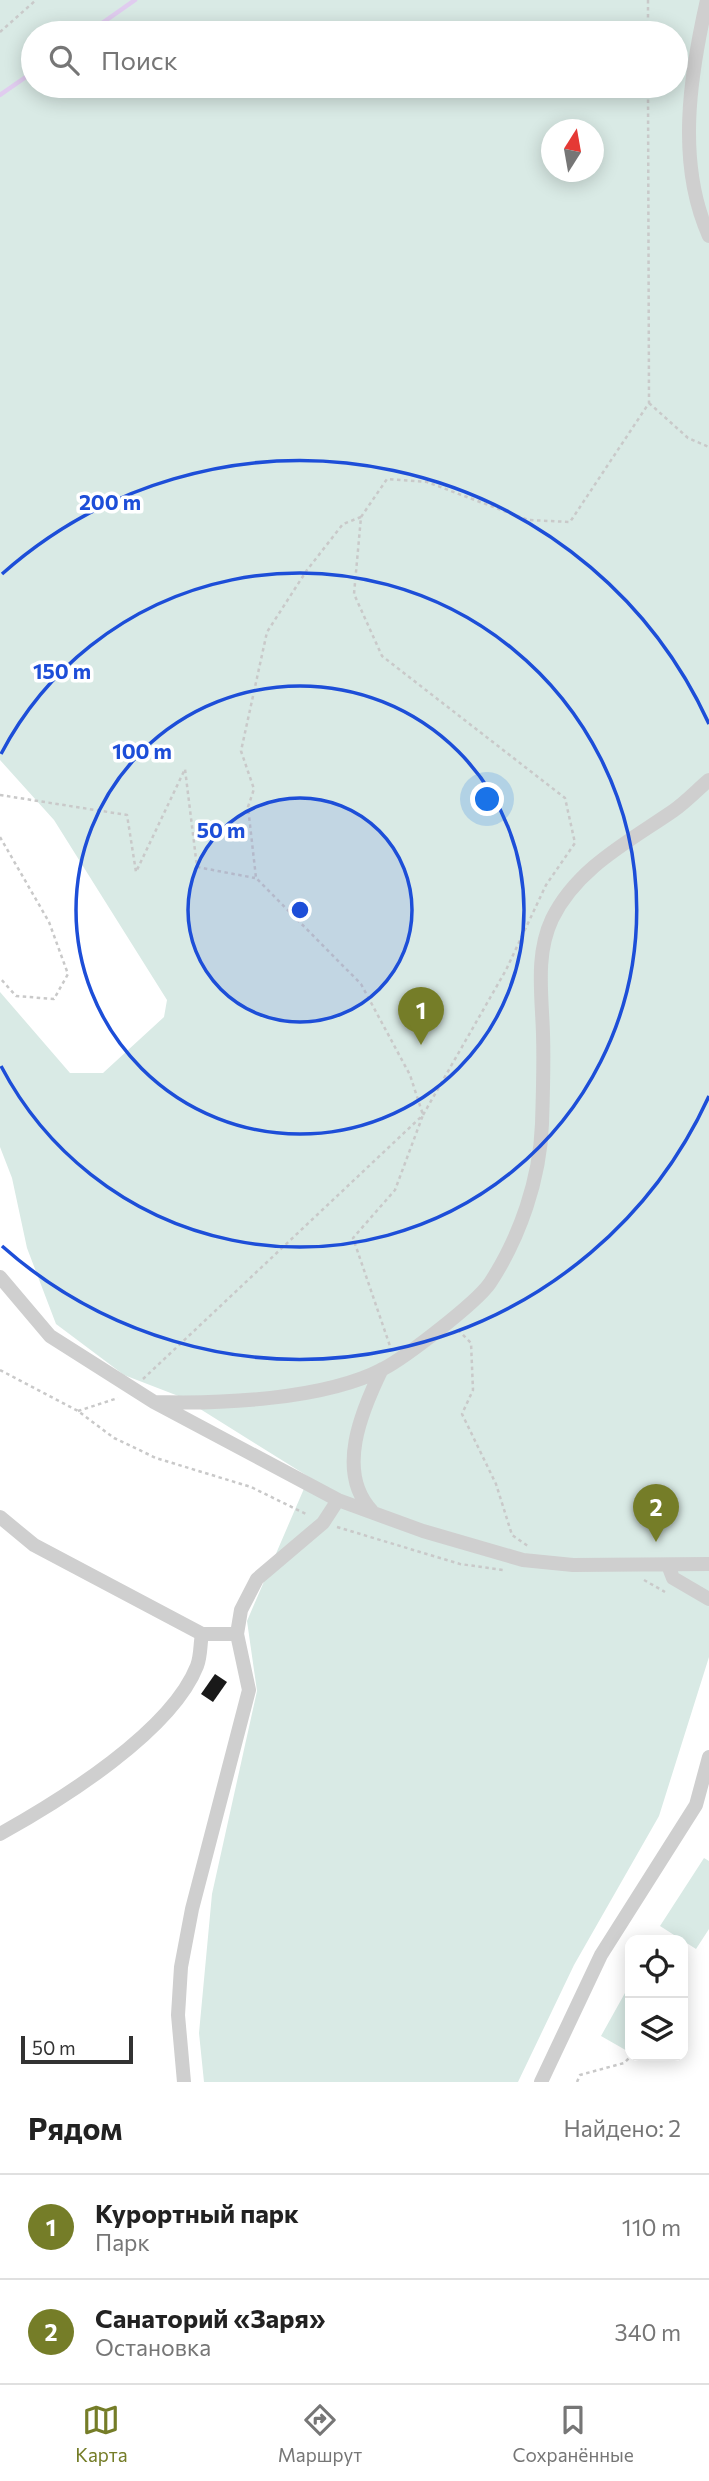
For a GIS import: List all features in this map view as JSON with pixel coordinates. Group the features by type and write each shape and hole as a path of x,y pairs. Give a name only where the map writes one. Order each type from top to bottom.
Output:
{"street":[{"path":"706,0 690,101 691,173 709,236"},
{"path":"154,1402 209,1404 336,1385 388,1365 449,1320 489,1285 514,1236 535,1182 542,1128 540,966 552,920 578,880 622,844 676,809 709,780"},
{"path":"0,1277 50,1336 132,1389 338,1500 375,1515 523,1560 573,1565 709,1564"},
{"path":"375,1515 362,1500 354,1471 355,1451 366,1402 388,1365"},
{"path":"184,2082 178,2015 181,1967 192,1909 250,1690 237,1634 241,1610 257,1579 323,1523 338,1500"},
{"path":"0,1517 34,1545 201,1634 237,1634"},
{"path":"668,1565 673,1578 709,1599"},
{"path":"0,1833 80,1784 151,1730 190,1681 198,1664 201,1634"},
{"path":"541,2082 601,1955 696,1805 709,1757"}],"path":[{"path":"0,32 36,0"},
{"path":"648,0 648,21"},
{"path":"388,1365 353,1238 395,1190 423,1115 506,970 546,885 575,843 565,798 383,656 354,594 360,517 387,479 427,482 527,520 570,522 649,403 648,98"},
{"path":"649,403 688,438 709,447"},
{"path":"256,878 248,807 254,789 242,751 267,632 307,570 343,524 360,517"},
{"path":"0,795 127,816 136,872 185,769 197,867 256,878 361,984 410,1075 423,1115"},
{"path":"0,837 49,922 68,974 54,999 16,996 0,978"},
{"path":"0,1370 78,1411 109,1403 132,1389 423,1115"},
{"path":"449,1320 471,1343 473,1390 462,1414 496,1484 512,1535 535,1550"},
{"path":"577,2082 580,2076 626,2061"}],"shaded area":[{"path":"0,0 709,0 709,1657 659,1816 574,1965 518,2082 204,2082 199,2033 212,1894 257,1691 247,1621 309,1477 181,1397 124,1375 56,1324 27,1248 12,1178 0,1147 0,992 70,1073 103,1073 164,1017 167,1000 54,820 0,760"},
{"path":"704,1858 709,1861 709,1929 696,1949 688,1944 688,1935 674,1935 660,1926"},
{"path":"625,1993 625,2050 601,2036"}],"building":[{"path":"215,1674 227,1682 213,1702 201,1694"}],"waterway":[{"path":"105,21 135,0"},
{"path":"0,95 21,80"}],"place":[{"name":"Курортный парк","path":"421,1045"},
{"name":"Санаторий «Заря»","path":"656,1542"}]}
